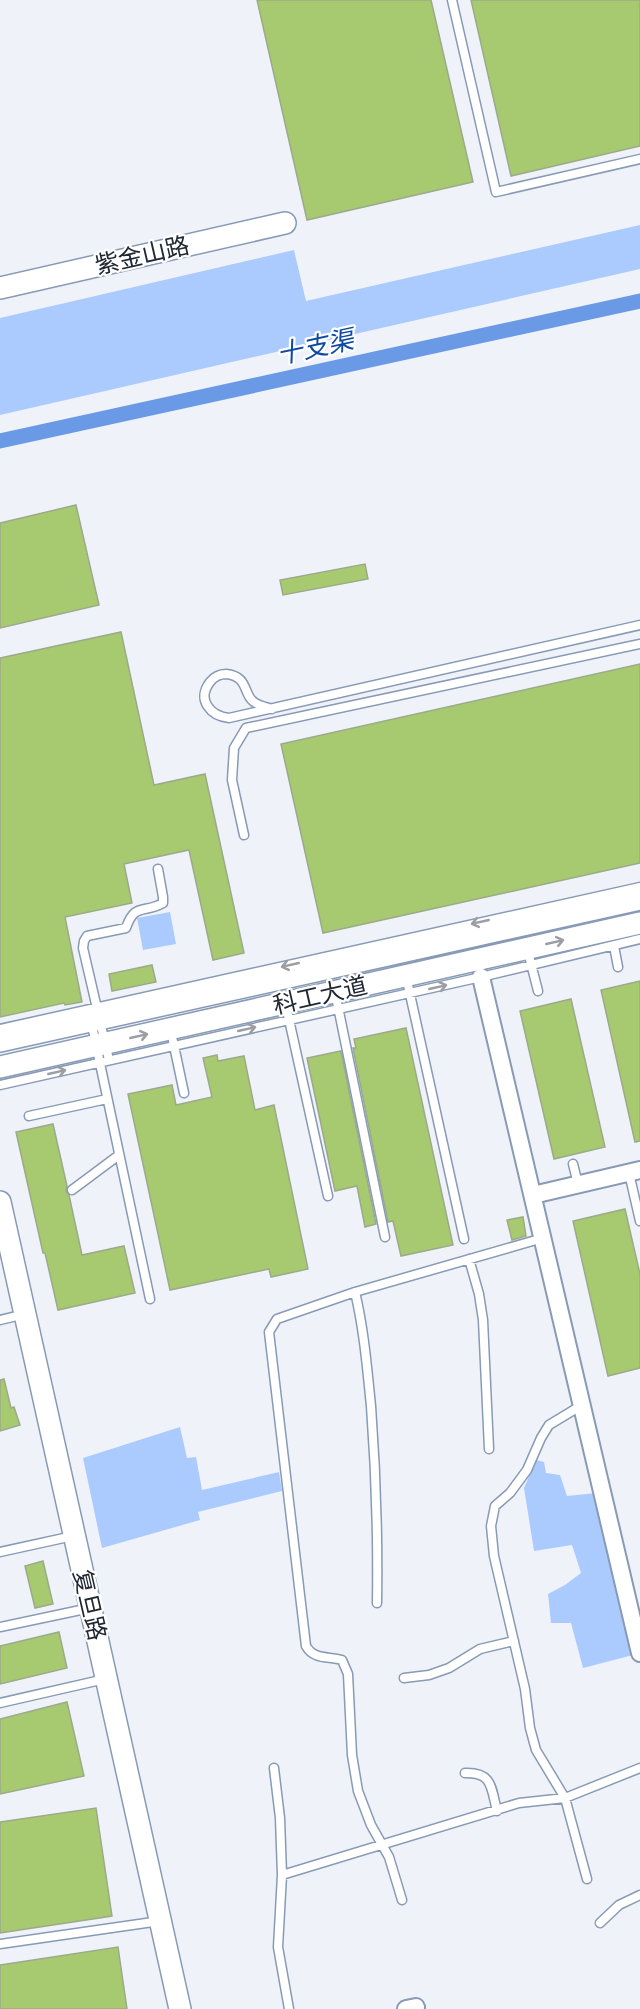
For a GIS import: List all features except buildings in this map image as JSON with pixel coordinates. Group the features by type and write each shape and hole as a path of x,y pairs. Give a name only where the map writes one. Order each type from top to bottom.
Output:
{"street":[{"name":"紫金山路","path":"0,288 285,223"},
{"name":"科工大道","path":"0,1041 96,1016 640,898"},
{"name":"科工大道","path":"0,1067 103,1053 529,957 640,923"},
{"path":"481,977 640,1653"},
{"path":"532,1195 634,1171"},
{"name":"复旦路","path":"0,1202 180,2009"}],"lane":[{"path":"452,0 496,192 640,159"},
{"path":"272,709 255,703 249,697 245,685 237,677 228,674 215,677 209,683 206,691 206,704 213,713 220,717 230,718 272,709 640,625"},
{"path":"230,718 246,728 640,644"},
{"path":"272,709 275,722"},
{"path":"244,835 232,780 234,748 246,728"},
{"path":"150,1299 107,1099 103,1053 83,948 87,936 126,928 130,916 135,911 157,907 163,903 158,869"},
{"path":"0,1029 96,1016 640,887"},
{"path":"464,1239 408,984 481,977 529,957 640,939"},
{"path":"614,945 618,967"},
{"path":"529,957 538,991"},
{"path":"337,1000 385,1237"},
{"path":"287,1011 328,1196"},
{"path":"172,1037 184,1094"},
{"path":"0,1084 103,1053"},
{"path":"29,1116 107,1099"},
{"path":"72,1190 119,1155"},
{"path":"573,1164 578,1184"},
{"path":"634,1171 640,1221"},
{"path":"402,1900 395,1874 371,1825 358,1791 352,1755 348,1674 342,1660 319,1657 310,1653 306,1646 269,1332 277,1319 355,1292 543,1238"},
{"path":"469,1259 479,1294 483,1320 489,1449"},
{"path":"355,1292 363,1324 376,1476 377,1603"},
{"path":"0,1320 25,1314"},
{"path":"582,1405 549,1425 527,1470 510,1493 495,1506 491,1526 494,1556 525,1689 530,1728 536,1750 565,1798 587,1879"},
{"path":"0,1552 74,1536"},
{"path":"0,1627 90,1608"},
{"path":"404,1678 429,1675 449,1668 480,1649 514,1641"},
{"path":"0,1702 106,1679"},
{"path":"274,1768 280,1818 282,1875 278,1947 289,2009"},
{"path":"282,1875 519,1803 565,1798 640,1768"},
{"path":"465,1773 484,1775 489,1782 497,1811"},
{"path":"600,1923 619,1905 640,1894"},
{"path":"0,1944 160,1920"}],"shaded area":[{"path":"640,225 640,269 0,415 0,318 294,250 306,301"},
{"path":"170,912 176,944 143,950 137,918"},
{"path":"180,1427 187,1458 196,1457 202,1490 279,1472 282,1491 198,1512 200,1520 102,1548 83,1458"},
{"path":"536,1460 544,1462 546,1473 560,1475 567,1496 596,1493 633,1655 583,1668 571,1623 551,1623 548,1594 581,1573 572,1545 534,1551 524,1488"}],"waterway":[{"name":"十支渠","path":"0,441 640,301"}]}
